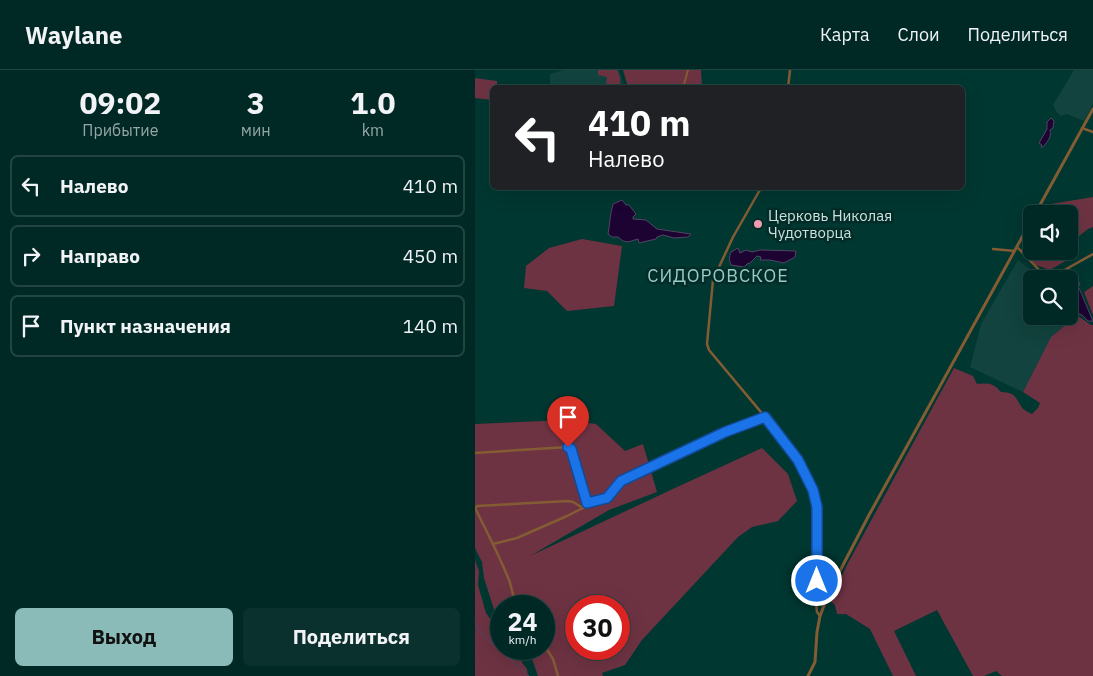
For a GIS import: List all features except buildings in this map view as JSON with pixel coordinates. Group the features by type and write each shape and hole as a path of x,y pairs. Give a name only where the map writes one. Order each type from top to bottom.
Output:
{"street":[{"path":"684,85 688,70"},
{"path":"788,85 791,70"},
{"path":"1040,205 1093,109"},
{"path":"1082,128 1093,132"},
{"path":"760,190 733,237 713,280 707,344 709,350 798,460 813,490 817,507 816,603 817,612 820,616"},
{"path":"808,676 815,662 820,616 830,590 1023,236"},
{"path":"1017,247 1044,276 1052,277 1093,254"},
{"path":"993,249 1015,251"},
{"path":"493,544 517,538 583,508 587,503 607,498 621,481 725,432 765,417"},
{"path":"475,453 568,447 571,449 587,503"},
{"path":"514,595 493,544 475,508 477,506 568,501 583,508"},
{"path":"554,660 558,676"}],"shaded area":[{"path":"564,70 619,70 623,85 556,85 550,84 550,74"},
{"path":"598,70 617,70 620,85 606,85 607,77 598,75"},
{"path":"623,70 701,70 702,85 627,85"},
{"path":"1074,70 1093,70 1093,104 1084,121 1067,114 1061,116 1053,105"},
{"path":"475,78 497,81 497,85 490,85 490,100 475,98"},
{"path":"1051,118 1054,121 1053,128 1050,130 1047,141 1041,147 1042,145 1039,143 1047,129 1047,122"},
{"path":"1093,197 1093,227 1078,237 1078,205 1045,205"},
{"path":"622,200 636,214 633,219 646,220 657,229 691,234 688,237 674,238 663,235 656,239 639,243 638,239 628,242 618,237 612,237 608,234 613,204"},
{"path":"582,239 622,246 614,306 567,311 547,291 524,288 526,266 549,248"},
{"path":"738,248 740,253 746,250 752,252 760,250 796,251 795,257 784,263 760,260 761,257 757,256 744,267 731,265 730,263 731,252"},
{"path":"1018,260 1031,270 1023,270 1023,325 1066,325 1051,337 1023,392 970,367 981,324"},
{"path":"1031,260 1067,260 1050,270 1036,265"},
{"path":"1093,286 1093,315 1084,292"},
{"path":"1078,288 1093,321 1088,321 1078,313"},
{"path":"1078,316 1093,325 1093,676 1002,676 996,671 984,676 973,676 937,610 894,631 916,676 893,676 870,629 846,614 837,614 835,605 830,601 847,565 954,368 973,376 977,384 991,384 1001,392 1012,394 1023,409 1032,414 1040,403 1023,392 1051,337 1066,325 1078,325"},
{"path":"567,420 596,424 625,451 643,444 657,492 609,510 530,556 762,448 788,474 797,501 778,521 752,527 738,537 642,640 630,658 630,595 565,595 565,660 628,660 625,665 602,673 603,676 538,676 532,660 555,660 555,595 490,595 490,597 484,578 482,562 475,548 475,424"},
{"path":"475,560 479,571 478,585 486,613 490,619 490,660 520,660 527,669 528,676 475,676"}],"waterway":[{"path":"475,623 483,635 529,676"}],"place":[{"name":"Церковь Николая Чудотворца","path":"758,224"}],"district":[{"name":"СИДОРОВСКОЕ","path":"718,275"}],"route":[{"path":"568,447 571,449 587,503 607,498 621,481 725,432 765,417 798,460 813,490 817,507 817,581"}]}
